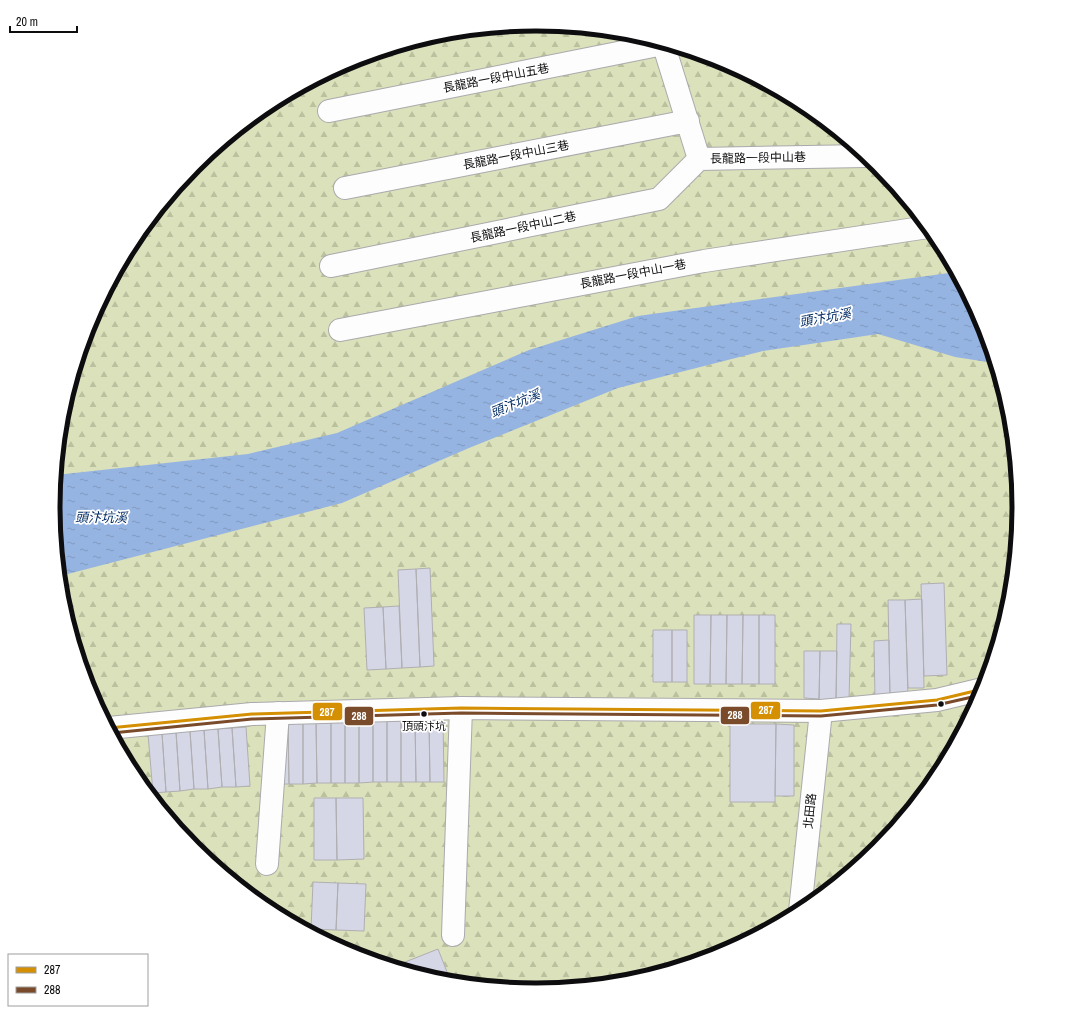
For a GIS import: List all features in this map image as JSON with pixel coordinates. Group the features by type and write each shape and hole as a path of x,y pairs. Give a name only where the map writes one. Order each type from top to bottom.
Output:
{"main road":[{"name":"長龍路一段中山五巷","path":"329,111 652,45"},
{"name":"長龍路一段中山巷","path":"665,49 700,159 858,156"},
{"name":"長龍路一段中山三巷","path":"345,188 688,121"},
{"name":"長龍路一段中山二巷","path":"331,266 659,199 700,159"},
{"name":"長龍路一段中山一巷","path":"340,330 704,261 922,228"},
{"path":"114,727 252,714 461,708 820,711 937,700 975,691"},
{"path":"453,936 461,708"},
{"name":"北田路","path":"801,902 820,711"},
{"path":"267,864 278,713"}],"green space":[{"path":"536,31 567,32 629,40 659,47 689,56 747,80 800,111 826,129 873,170 894,193 914,217 948,269 963,296 987,354 1003,414 1008,445 1012,507 1011,538 1003,600 996,630 987,660 963,718 932,771 914,797 873,844 850,865 826,885 774,919 747,934 689,958 629,974 598,979 536,983 505,982 443,974 413,967 383,958 325,934 272,903 246,885 199,844 178,821 158,797 124,745 109,718 85,660 69,600 64,569 60,507 61,476 69,414 76,384 85,354 109,296 140,243 158,217 199,170 222,149 246,129 298,95 325,80 383,56 443,40 474,35"}],"water":[{"name":"頭汴坑溪","path":"950,273 963,296 976,325 989,362 955,357 878,334 763,351 618,388 469,448 342,503 65,575 61,538 61,474 248,454 337,433 529,350 638,316"}],"building":[{"path":"430,568 434,666 420,667 416,569"},
{"path":"416,569 420,667 402,668 398,570"},
{"path":"944,583 947,675 924,676 921,584"},
{"path":"922,599 924,688 908,688 905,600"},
{"path":"888,600 905,600 908,697 890,698"},
{"path":"399,606 402,668 386,669 383,607"},
{"path":"383,607 386,669 367,670 364,608"},
{"path":"694,615 711,615 710,684 694,684"},
{"path":"711,615 727,615 726,684 710,684"},
{"path":"727,615 743,615 742,684 726,684"},
{"path":"743,615 759,615 759,684 742,684"},
{"path":"759,615 775,615 775,684 759,684"},
{"path":"837,624 851,624 849,700 836,699"},
{"path":"653,630 672,630 672,682 653,682"},
{"path":"672,630 687,630 687,682 672,682"},
{"path":"889,640 890,698 875,699 874,641"},
{"path":"804,651 820,651 819,699 804,698"},
{"path":"820,651 837,651 836,699 819,702"},
{"path":"373,720 387,720 387,782 373,782"},
{"path":"373,720 373,782 359,783 359,721"},
{"path":"387,720 401,720 401,782 387,782"},
{"path":"401,720 415,720 416,782 401,782"},
{"path":"415,720 429,720 430,782 416,782"},
{"path":"429,720 443,720 444,782 430,782"},
{"path":"316,721 331,721 331,783 317,783"},
{"path":"316,721 317,783 303,784 303,722"},
{"path":"331,721 345,721 345,783 331,783"},
{"path":"345,721 359,721 359,783 345,783"},
{"path":"288,722 303,722 303,784 289,784"},
{"path":"288,722 289,784 275,784"},
{"path":"730,724 776,724 775,802 730,802"},
{"path":"776,724 794,725 794,796 775,796"},
{"path":"246,727 250,786 236,787 232,728"},
{"path":"232,728 236,787 222,787 218,729"},
{"path":"218,729 222,787 208,789 204,730"},
{"path":"204,730 208,789 194,789 190,731"},
{"path":"190,731 194,789 180,791 176,732"},
{"path":"176,732 180,791 166,792 162,733"},
{"path":"162,733 166,792 155,793 153,789 148,734"},
{"path":"314,798 336,798 337,860 314,860"},
{"path":"336,798 363,798 364,859 337,860"},
{"path":"313,882 338,883 336,930 316,929 311,926"},
{"path":"338,883 366,884 364,931 336,930"},
{"path":"438,949 448,975 413,967 401,963"}],"transit line":[{"name":"287","path":"114,727 252,714 461,708 821,711 937,700 975,691"},
{"name":"288","path":"117,732 252,719 461,713 821,716 937,705 972,697"}],"place":[{"name":"頂頭汴坑","path":"424,714"}]}
